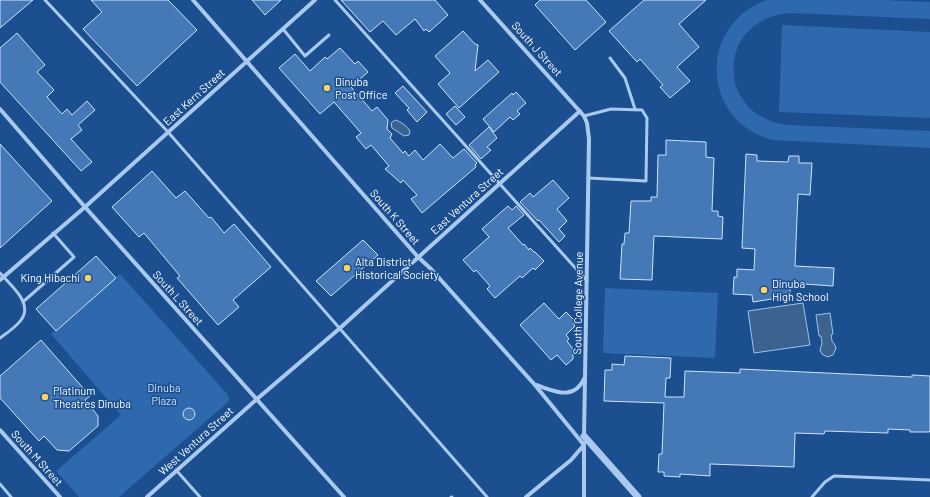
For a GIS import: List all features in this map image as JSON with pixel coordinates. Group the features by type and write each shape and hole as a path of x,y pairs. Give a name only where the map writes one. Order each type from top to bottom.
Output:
{"street":[{"name":"South K Street","path":"193,0 418,257 431,269 535,385 584,444"},
{"name":"East Kern Street","path":"2,278 84,207 315,0"},
{"name":"South J Street","path":"480,0 580,111"},
{"name":"South L Street","path":"0,109 84,207 257,398 344,497"},
{"name":"East Ventura Street","path":"257,398 339,329 580,111"},
{"name":"South College Avenue","path":"580,111 584,116 588,130 584,497"},
{"path":"535,385 560,393 568,393 581,386 586,375"},
{"name":"West Ventura Street","path":"147,497 257,398"},
{"name":"South M Street","path":"0,430 60,497"},
{"path":"584,436 638,497"},
{"path":"526,497 571,460 584,444"}],"lane":[{"path":"46,0 168,132 487,497"},
{"path":"335,0 587,281"},
{"path":"283,29 305,56 330,35"},
{"path":"610,58 624,78 635,109"},
{"path":"584,116 611,109 635,109 642,110 647,118 646,181 588,178"},
{"path":"24,300 74,257 53,234"},
{"path":"0,273 2,278 24,300 22,320 0,338"},
{"path":"176,470 200,497"},
{"path":"812,497 825,482 834,476 930,480"},
{"path":"0,484 11,497"}],"green space":[{"path":"766,0 882,0 930,2 930,19 791,13 767,19 749,31 738,48 734,67 736,86 746,104 763,117 787,125 930,131 930,148 773,140 751,131 738,121 728,108 721,94 717,79 717,63 720,48 726,33 739,16 750,8"},
{"path":"782,25 930,32 930,118 779,112"},
{"name":"Dinuba Plaza","path":"120,274 228,395 229,400 119,497 79,497 56,471 121,415 51,334"},
{"path":"605,288 718,293 715,358 603,353"}],"shaded area":[{"path":"395,120 408,128 410,131 409,135 404,136 392,128 391,123"},
{"path":"803,303 810,345 754,353 748,311"},
{"path":"830,313 833,334 831,335 832,341 836,348 833,355 827,357 822,354 820,350 822,343 821,336 819,336 816,315"}],"building":[{"path":"0,0 33,0 0,28"},
{"path":"91,0 168,0 197,30 137,86 83,29 102,12"},
{"path":"252,0 281,0 265,15"},
{"path":"341,0 435,0 448,15 429,32 426,29 424,31 415,19 396,35 383,21 370,32"},
{"path":"540,0 586,0 606,22 575,50 535,5"},
{"path":"644,0 706,0 679,24 699,47 677,67 690,81 670,98 660,87 663,85 640,59 637,62 609,31"},
{"path":"463,31 475,44 478,45 475,71 488,60 499,72 459,108 438,84 450,73 435,56"},
{"path":"17,33 45,65 37,72 54,90 47,97 62,114 67,109 72,115 87,101 95,110 78,125 82,130 71,139 92,162 81,171 0,82 0,48"},
{"path":"340,48 355,64 358,61 368,72 351,87 372,111 377,107 388,120 387,129 392,134 390,138 403,153 405,151 409,156 415,150 423,160 440,144 453,158 464,149 477,163 475,165 476,167 422,213 411,199 417,195 403,180 401,183 385,169 389,166 371,145 366,149 356,137 361,133 334,102 320,114 279,68 295,54 310,71 325,57 327,59"},
{"path":"403,86 427,112 417,122 407,110 409,108 395,93"},
{"path":"516,92 526,103 517,111 520,114 513,120 510,117 494,132 483,119 512,93 513,95"},
{"path":"455,106 465,117 456,125 446,114"},
{"path":"489,127 497,138 487,147 491,150 481,159 469,145"},
{"path":"666,140 706,142 706,157 714,158 712,211 718,211 718,216 723,217 722,239 654,236 652,280 620,279 622,244 624,244 625,233 629,233 631,201 651,201 651,197 657,197 658,155 666,155"},
{"path":"0,144 52,201 0,248"},
{"path":"746,154 757,155 757,161 788,162 789,156 799,156 799,163 812,163 810,195 798,194 795,266 834,268 833,286 789,283 791,296 753,302 752,295 733,294 734,277 737,277 737,269 754,270 755,249 742,248"},
{"path":"152,171 176,198 185,191 209,218 211,217 224,233 234,224 271,267 233,300 239,307 218,325 177,278 180,276 144,233 139,237 112,207"},
{"path":"553,180 569,198 557,209 567,221 559,229 565,236 559,242 520,202 530,193 533,197"},
{"path":"508,206 512,210 516,206 524,215 508,228 523,245 524,244 529,250 530,248 544,261 535,270 533,268 522,278 520,276 495,298 487,289 490,286 476,270 474,272 463,260 489,237 482,229"},
{"name":"Alta District Historical Society","path":"363,240 378,255 331,296 316,281"},
{"path":"96,256 116,278 56,331 36,309"},
{"path":"544,303 559,319 566,312 575,321 573,323 575,326 566,335 569,339 567,341 573,349 573,359 566,365 557,355 551,360 520,325"},
{"name":"Platinum Theatres Dinuba","path":"41,340 90,396 85,400 98,416 98,426 69,451 57,450 44,436 39,441 0,398 0,376"},
{"path":"625,356 671,358 670,378 666,378 665,397 684,397 685,371 740,373 740,369 912,377 912,375 930,376 930,431 910,432 910,430 888,429 888,433 825,431 824,434 795,433 794,467 710,464 710,476 680,474 680,477 664,476 664,472 658,472 659,454 662,454 664,403 604,401 605,370 612,370 612,364 624,365"},
{"path":"189,408 193,410 195,414 193,418 189,420 185,418 183,414 185,410"}],"place":[{"name":"Dinuba Post Office","path":"327,88"},
{"name":"Alta District Historical Society","path":"347,268"},
{"name":"King Hibachi","path":"88,278"},
{"name":"Dinuba High School","path":"764,290"},
{"name":"Platinum Theatres Dinuba","path":"45,397"}]}
